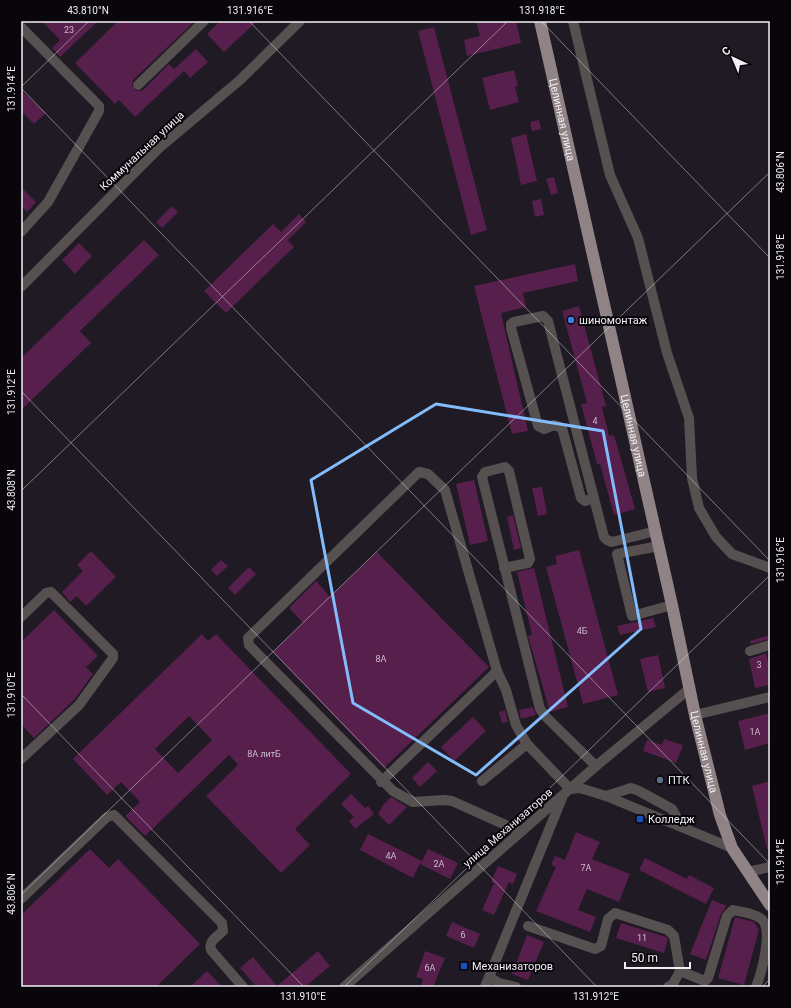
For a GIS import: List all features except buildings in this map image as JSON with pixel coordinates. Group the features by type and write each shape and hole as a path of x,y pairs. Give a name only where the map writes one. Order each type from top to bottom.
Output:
{"main road":[{"name":"Целинная улица","path":"540,21 656,530 689,689 720,815 732,848 770,905"}],"street":[{"path":"138,85 204,21"},
{"name":"Коммунальная улица","path":"21,287 169,139 235,85 300,21"},
{"path":"573,21 610,174 638,238 667,353 689,418 692,478 700,508 716,537 732,554 770,568"},
{"path":"21,27 99,106 99,111 48,202 21,232"},
{"path":"594,498 585,501 581,498 562,428 558,425 544,429 538,426 511,328 511,324 514,322 543,316 548,321 594,498 604,537 612,542 656,530"},
{"path":"504,568 528,563 530,559 510,471 505,467 485,472 482,477 504,568 540,709 546,717 596,766"},
{"path":"521,832 452,801 444,800 413,802 393,792 381,782 249,645 248,638 419,472 428,474 445,490 497,671 506,690 516,725 527,744 567,792"},
{"path":"659,546 617,554 632,616 672,605"},
{"path":"21,616 46,593 51,592 113,654 113,658 79,705 21,759"},
{"path":"750,651 770,645"},
{"path":"381,782 497,671"},
{"name":"улица Механизаторов","path":"344,987 596,766 689,689"},
{"path":"695,714 770,697"},
{"path":"482,781 527,744"},
{"path":"567,792 580,788 606,796 732,848"},
{"path":"606,796 631,788 639,791 672,809 682,827"},
{"path":"485,987 567,792"},
{"path":"21,899 107,816 114,815 222,923 223,931 211,941 210,945 212,950 242,987"},
{"path":"748,872 770,867"},
{"path":"680,971 705,980 708,978 727,916 733,910 760,917 766,927 767,933 762,971 756,987"},
{"path":"528,926 595,949 601,946 608,919 615,913 664,927 674,936 680,971 671,986"},
{"path":"489,977 499,983 516,987"}],"highlighted area":[{"path":"436,404 603,431 641,629 476,775 353,703 311,480"}],"place":[{"name":"шиномонтаж","path":"571,320"},
{"name":"ПТК","path":"660,780"},
{"name":"Колледж","path":"640,819"},
{"name":"Механизаторов","path":"464,966"}]}
